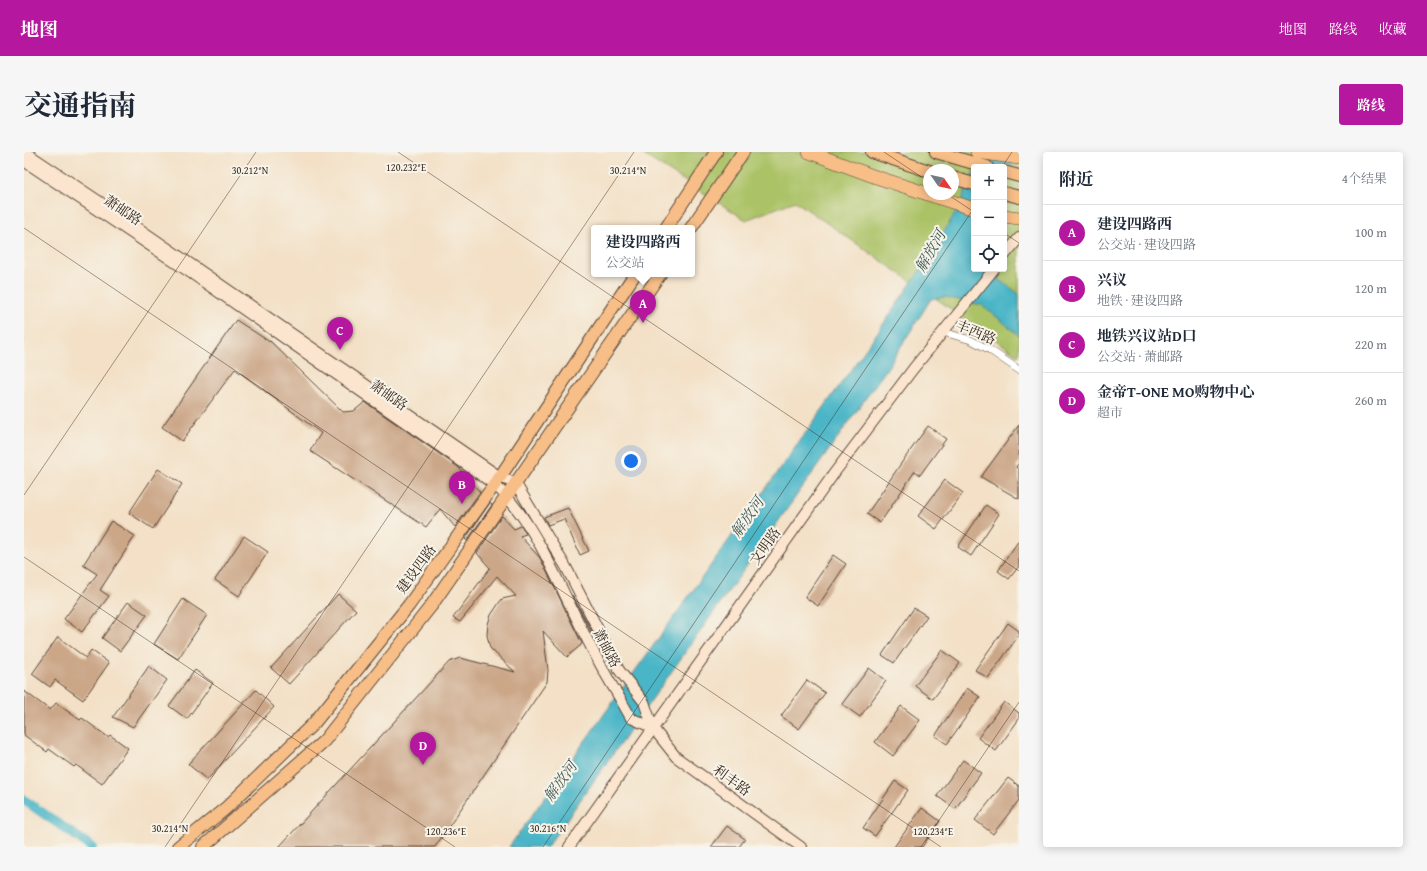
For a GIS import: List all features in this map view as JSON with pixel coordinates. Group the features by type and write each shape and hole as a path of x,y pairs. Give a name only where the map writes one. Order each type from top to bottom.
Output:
{"highway":[{"path":"808,152 873,176 971,208"},
{"path":"977,152 1019,158"},
{"path":"1007,216 1019,218"}],"main road":[{"path":"668,225 716,152"},
{"path":"693,225 743,152"},
{"path":"872,152 923,169"},
{"path":"936,152 977,164"},
{"path":"1007,173 1019,176"},
{"path":"959,180 971,183"},
{"path":"1007,194 1018,197"},
{"name":"建设四路","path":"178,847 226,808 314,723 409,605 497,481 633,277"},
{"path":"203,847 324,741 431,606 658,277"}],"street":[{"name":"萧邮路","path":"25,152 331,360 497,481 542,547 599,664 631,718 653,728"},
{"name":"萧邮路","path":"24,161 497,481"},
{"path":"1007,252 1019,238"},
{"name":"文明路","path":"569,847 835,472 943,332 992,272"},
{"name":"丰西路","path":"943,332 971,340 990,350 1019,370"},
{"path":"497,481 516,484 566,567 619,670 644,702 653,728"},
{"name":"利丰路","path":"653,728 676,757 801,847"}],"green space":[{"path":"639,152 1019,152 1019,356 795,201 746,220"}],"water":[{"path":"982,152 1018,152 1007,177 1007,164 977,164"},
{"name":"解放河","path":"971,178 971,272 993,272 1000,280 1019,294 1019,335 982,305 945,297 931,299 888,367 547,847 509,847 875,336 931,254 958,208"}],"building":[{"path":"236,320 270,341 343,412 354,411 365,402 458,467 480,492 455,527 440,509 426,527 310,451 321,433 235,369 182,441 162,427"},
{"path":"384,385 395,397 381,388"},
{"path":"1019,425 1019,463 1016,467 1019,470 1019,499 981,477"},
{"path":"928,426 946,439 920,475 915,471 880,523 867,514"},
{"path":"158,469 182,484 153,529 129,513"},
{"path":"945,480 963,493 936,529 918,516"},
{"path":"490,503 492,505 467,541 465,539"},
{"path":"986,505 999,514 971,556 958,547"},
{"path":"568,508 589,551 580,555 564,519 548,525 544,517"},
{"path":"502,516 514,529 521,526 526,534 520,536 540,558 582,644 567,657 543,631 548,670 547,682 435,847 279,847 449,662 460,658 515,672 490,648 487,635 491,615 499,603 502,599 516,596 497,576 460,622 453,618 490,568 477,553"},
{"path":"111,521 135,536 100,590 109,596 82,632 64,619 97,574 83,565"},
{"path":"244,536 268,552 239,596 215,580"},
{"path":"1019,540 1019,566 1009,579 998,571"},
{"path":"833,555 846,564 818,606 805,597"},
{"path":"338,594 356,610 289,684 271,668"},
{"path":"572,595 593,633 592,634 590,630"},
{"path":"183,599 207,615 178,659 154,644"},
{"path":"128,602 147,615 120,651 102,638"},
{"path":"914,608 927,616 894,663 882,655"},
{"path":"1008,623 1019,631 1019,635 988,678 975,670"},
{"path":"58,637 86,658 91,650 109,663 83,700 55,680 50,687 32,674"},
{"path":"942,650 960,663 933,699 915,686"},
{"path":"149,666 167,680 133,727 113,717"},
{"path":"869,668 886,681 860,717 842,704"},
{"path":"195,670 213,683 187,719 169,706"},
{"path":"807,680 825,693 799,729 781,716"},
{"path":"967,688 980,697 947,744 935,736"},
{"path":"256,690 274,707 207,780 188,764"},
{"path":"24,691 50,710 56,703 80,720 82,718 108,737 110,735 128,748 102,784 76,765 74,767 49,749 47,752 24,735"},
{"path":"1004,702 1019,713 1019,719 996,751 978,738"},
{"path":"901,706 920,720 893,756 875,742"},
{"path":"963,760 981,773 955,809 937,796"},
{"path":"1008,778 1019,786 1019,800 993,834 975,820"},
{"path":"895,781 908,790 875,836 863,828"},
{"path":"922,808 940,821 922,847 894,847"},
{"path":"727,826 745,839 739,847 711,847"}],"waterway":[{"path":"24,800 92,847"}],"place":[{"name":"建设四路西","path":"643,323"},
{"name":"地铁兴议站D口","path":"340,350"},
{"name":"兴议","path":"462,504"},
{"name":"金帝T-ONE MO购物中心","path":"423,765"}]}
